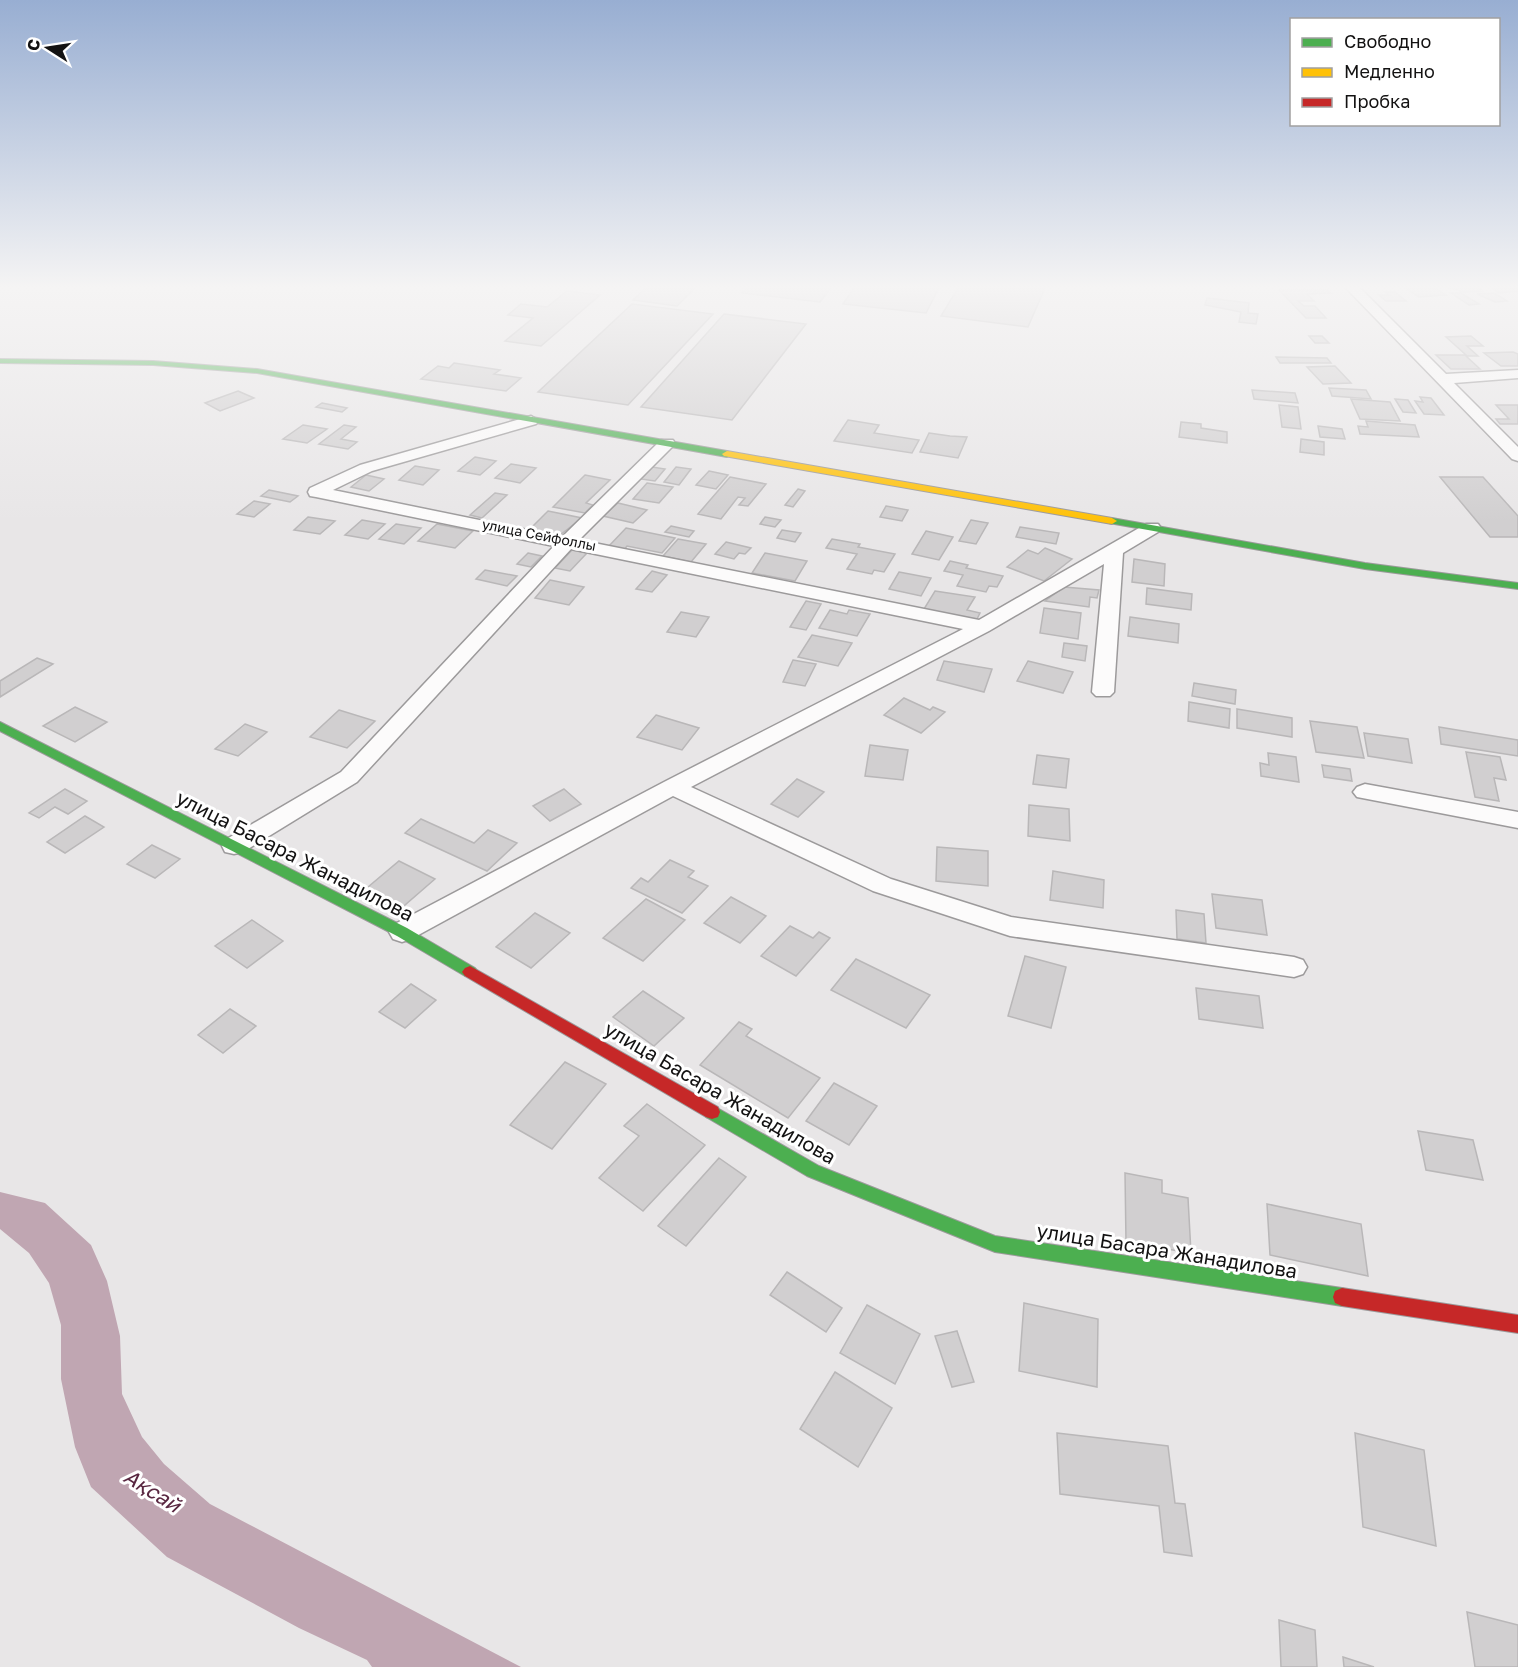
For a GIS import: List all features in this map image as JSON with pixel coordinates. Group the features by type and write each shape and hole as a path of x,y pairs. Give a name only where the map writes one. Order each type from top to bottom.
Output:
{"street":[{"path":"189,366 257,371 1365,566 1518,586"},
{"path":"1428,366 1518,456"},
{"path":"1441,379 1518,374"},
{"name":"улица Сейфоллы","path":"531,421 366,468 316,492 567,541 982,627"},
{"path":"234,846 349,777 567,541 667,443"},
{"path":"402,932 672,787 982,627 1152,528"},
{"path":"1103,692 1114,549"},
{"name":"улица Басара Жанадилова","path":"0,726 402,932 813,1171 996,1244 1518,1324"},
{"path":"672,787 882,885 1010,926 1294,968"},
{"path":"1365,792 1518,820"}],"water":[{"name":"Ақсай","path":"0,1192 45,1203 91,1245 107,1281 120,1336 122,1394 142,1437 164,1464 210,1504 521,1667 372,1667 367,1660 299,1628 167,1557 91,1487 75,1447 61,1379 61,1325 49,1283 29,1253 0,1229"}],"building":[{"path":"438,366 449,368 451,366 472,366 500,370 494,374 521,378 506,391 421,379"},
{"path":"566,366 665,366 628,405 538,392"},
{"path":"678,366 774,366 732,420 641,407"},
{"path":"1335,366 1351,383 1323,384 1307,367"},
{"path":"1448,366 1477,366 1480,369 1451,369"},
{"path":"1329,388 1366,390 1371,399 1332,396"},
{"path":"1252,390 1295,393 1298,403 1254,399"},
{"path":"238,391 254,398 220,411 205,403"},
{"path":"1420,397 1431,398 1444,415 1424,414 1415,401 1423,402"},
{"path":"1351,399 1390,402 1400,421 1360,419"},
{"path":"1395,399 1408,400 1416,413 1403,412"},
{"path":"322,403 347,408 342,412 316,407"},
{"path":"1279,405 1298,407 1301,429 1282,427"},
{"path":"1496,405 1518,405 1518,424 1500,424 1496,419 1509,419"},
{"path":"848,420 879,425 874,433 919,440 912,453 834,441"},
{"path":"1366,421 1415,425 1419,437 1360,434 1358,426 1368,427"},
{"path":"1181,422 1201,424 1201,428 1227,432 1227,443 1179,437"},
{"path":"303,425 327,429 307,443 283,439"},
{"path":"344,425 356,427 341,439 357,442 348,449 319,444"},
{"path":"1318,426 1342,429 1345,439 1320,437"},
{"path":"929,433 967,437 958,458 920,452"},
{"path":"1301,439 1324,442 1324,455 1300,452"},
{"path":"475,457 496,461 480,475 458,471"},
{"path":"511,464 536,468 520,483 495,478"},
{"path":"415,466 439,470 423,485 399,480"},
{"path":"652,467 665,469 655,481 641,479"},
{"path":"676,467 691,469 679,485 664,482"},
{"path":"709,471 728,475 716,489 696,485"},
{"path":"366,475 384,479 369,491 351,487"},
{"path":"585,475 610,480 586,503 593,505 585,513 553,507"},
{"path":"730,477 766,484 748,506 739,505 745,498 738,497 721,519 698,514"},
{"path":"1440,477 1483,477 1518,516 1518,537 1490,537"},
{"path":"647,483 673,487 659,503 633,499"},
{"path":"798,489 805,491 793,507 785,505"},
{"path":"269,490 298,496 290,502 261,496"},
{"path":"495,493 507,495 482,518 470,515"},
{"path":"254,501 270,504 254,517 237,514"},
{"path":"618,503 647,510 633,523 603,516"},
{"path":"886,506 908,510 902,521 880,517"},
{"path":"548,511 582,518 560,535 530,529"},
{"path":"308,517 335,521 320,534 294,530"},
{"path":"765,517 781,520 775,527 760,524"},
{"path":"362,520 385,524 368,539 345,535"},
{"path":"971,520 988,523 976,544 959,541"},
{"path":"396,524 421,528 404,544 379,539"},
{"path":"437,524 473,531 455,548 418,541"},
{"path":"671,526 694,531 689,537 665,532"},
{"path":"1020,527 1059,533 1056,544 1016,537"},
{"path":"626,528 675,538 662,553 627,546 624,550 608,547"},
{"path":"782,530 801,533 795,542 777,538"},
{"path":"926,531 953,537 939,560 912,554"},
{"path":"678,539 706,544 691,562 663,556"},
{"path":"832,539 895,554 884,572 874,570 872,574 847,569 857,554 826,548"},
{"path":"726,542 751,548 745,554 739,553 734,559 715,554"},
{"path":"1045,548 1072,559 1044,581 1007,567 1028,550 1038,554"},
{"path":"572,550 587,553 570,571 555,568"},
{"path":"528,553 542,556 531,567 517,564"},
{"path":"765,553 807,561 795,581 752,573"},
{"path":"1134,559 1165,564 1164,586 1132,582"},
{"path":"950,561 968,565 966,568 1003,576 997,587 989,586 986,592 957,586 963,575 944,571"},
{"path":"485,570 517,576 507,586 476,579"},
{"path":"652,571 667,575 652,592 636,589"},
{"path":"899,572 931,578 921,596 889,589"},
{"path":"550,580 584,587 569,605 535,598"},
{"path":"1064,587 1099,590 1097,598 1090,597 1089,607 1045,601"},
{"path":"1147,588 1192,594 1191,610 1146,604"},
{"path":"935,591 975,597 967,610 980,613 976,621 924,609"},
{"path":"806,601 821,604 806,630 790,627"},
{"path":"1044,608 1081,613 1078,639 1040,633"},
{"path":"830,610 847,614 849,610 870,614 857,636 819,628"},
{"path":"681,612 709,617 696,637 667,632"},
{"path":"1130,617 1179,624 1178,643 1128,636"},
{"path":"812,635 852,643 838,666 798,657"},
{"path":"1064,643 1087,646 1085,661 1062,657"},
{"path":"37,658 53,664 0,697 0,681"},
{"path":"793,660 816,664 805,686 783,682"},
{"path":"944,661 992,669 984,692 937,680"},
{"path":"1028,661 1073,672 1063,693 1017,681"},
{"path":"1194,683 1236,690 1235,704 1192,696"},
{"path":"904,698 930,710 933,707 945,712 921,733 884,715"},
{"path":"1189,702 1230,709 1229,728 1188,721"},
{"path":"75,707 107,722 75,742 43,726"},
{"path":"1237,709 1292,718 1292,737 1237,728"},
{"path":"339,710 375,721 347,748 310,737"},
{"path":"656,715 699,728 682,750 637,737"},
{"path":"1310,721 1357,727 1364,758 1316,752"},
{"path":"245,724 267,732 238,756 215,749"},
{"path":"1439,727 1518,740 1518,756 1441,744"},
{"path":"1364,733 1408,739 1412,763 1368,756"},
{"path":"870,745 908,750 903,780 865,776"},
{"path":"1466,752 1500,757 1506,780 1494,778 1499,801 1475,797"},
{"path":"1268,753 1296,757 1299,782 1261,776 1260,763 1269,765"},
{"path":"1037,755 1069,759 1066,788 1033,784"},
{"path":"1322,765 1350,769 1352,781 1324,777"},
{"path":"797,779 824,792 798,817 771,804"},
{"path":"65,789 87,801 68,814 55,807 39,818 29,813"},
{"path":"564,789 581,804 550,821 533,806"},
{"path":"1029,805 1069,809 1070,841 1028,836"},
{"path":"85,816 104,827 65,853 47,842"},
{"path":"421,819 474,843 488,830 517,843 487,871 405,833"},
{"path":"152,845 180,859 155,878 127,864"},
{"path":"937,847 988,851 988,886 936,881"},
{"path":"670,860 694,871 688,877 708,886 682,913 631,888 641,878 648,882"},
{"path":"399,861 435,879 398,911 362,892"},
{"path":"1053,871 1104,880 1103,908 1050,900"},
{"path":"1212,894 1262,900 1267,935 1216,928"},
{"path":"731,897 766,916 740,943 704,923"},
{"path":"646,899 685,920 643,961 603,938"},
{"path":"1176,910 1204,914 1206,943 1177,939"},
{"path":"535,913 570,933 531,968 496,947"},
{"path":"252,920 283,941 247,968 215,946"},
{"path":"790,926 813,938 819,932 830,938 796,976 761,956"},
{"path":"1025,956 1066,967 1051,1028 1008,1016"},
{"path":"856,959 930,995 906,1028 831,990"},
{"path":"411,984 436,1000 405,1028 379,1012"},
{"path":"1196,988 1259,996 1263,1028 1199,1019"},
{"path":"643,991 684,1018 654,1046 613,1017"},
{"path":"230,1009 256,1026 223,1053 198,1035"},
{"path":"739,1022 752,1029 746,1036 820,1078 788,1118 700,1065"},
{"path":"565,1062 606,1084 552,1149 510,1125"},
{"path":"834,1083 877,1106 849,1145 806,1121"},
{"path":"647,1104 705,1145 643,1211 599,1178 639,1136 624,1126"},
{"path":"1418,1131 1473,1140 1483,1180 1426,1170"},
{"path":"719,1158 746,1177 686,1246 658,1226"},
{"path":"1125,1173 1162,1180 1162,1193 1188,1198 1191,1253 1126,1242"},
{"path":"1267,1204 1361,1224 1368,1276 1270,1255"},
{"path":"787,1272 842,1308 826,1332 770,1295"},
{"path":"1024,1303 1098,1319 1097,1387 1019,1371"},
{"path":"867,1305 920,1334 895,1384 840,1353"},
{"path":"957,1331 974,1382 952,1387 935,1336"},
{"path":"835,1372 892,1408 858,1467 800,1429"},
{"path":"1057,1433 1168,1446 1175,1503 1185,1504 1192,1556 1164,1552 1159,1506 1060,1494"},
{"path":"1355,1433 1424,1450 1436,1546 1363,1527"},
{"path":"1467,1612 1518,1625 1518,1667 1475,1667"},
{"path":"1279,1620 1315,1630 1317,1667 1281,1667"},
{"path":"1343,1657 1374,1667 1344,1667"}],"traffic: fast":[{"path":"189,366 257,371 727,454"},
{"path":"1112,521 1365,566 1518,586"},
{"path":"0,726 402,932 470,972"},
{"path":"712,1112 813,1171 995,1244 1342,1297"}],"traffic: slow":[{"path":"727,454 1112,521"}],"traffic: jam":[{"path":"470,972 712,1112"},
{"path":"1342,1297 1518,1324"}]}
